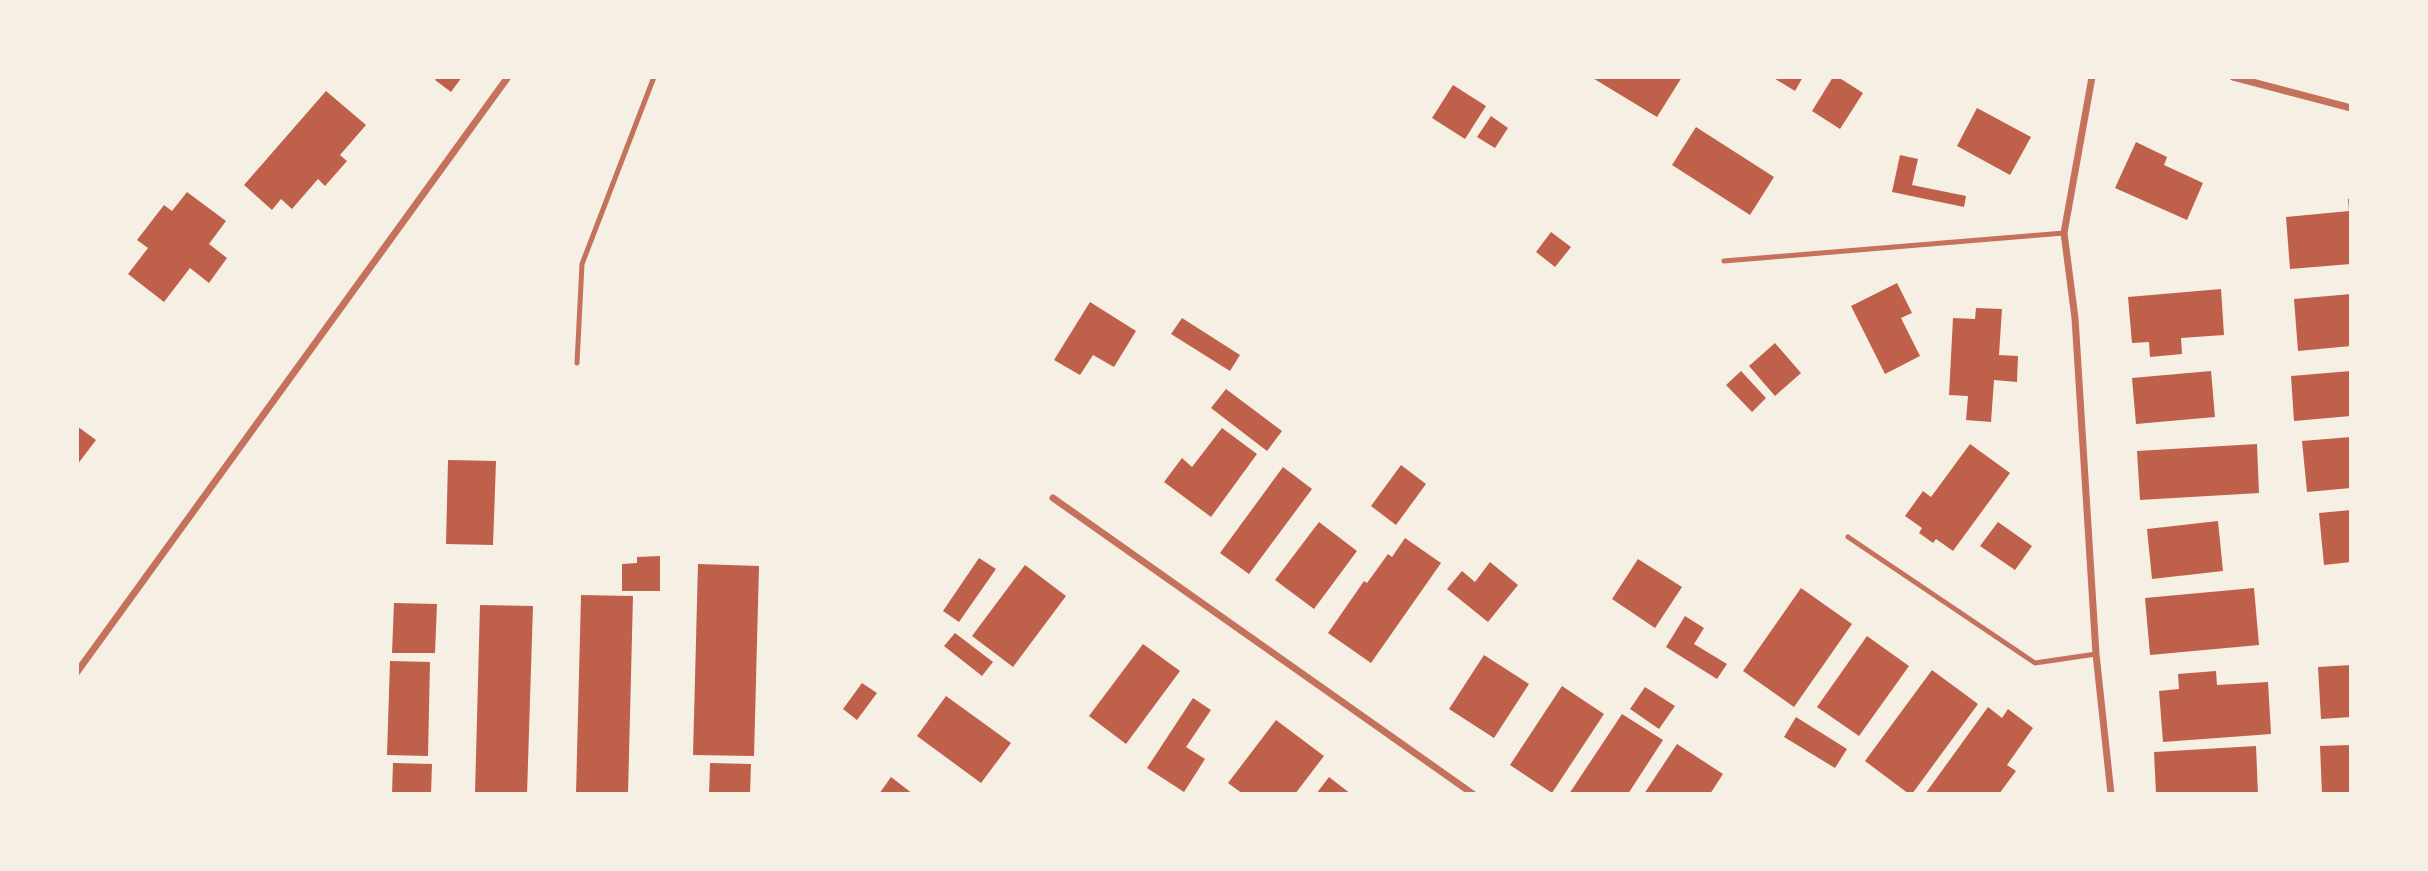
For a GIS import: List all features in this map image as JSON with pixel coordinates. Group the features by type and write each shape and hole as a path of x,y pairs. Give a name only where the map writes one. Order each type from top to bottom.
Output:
{"street":[{"path":"77,672 508,77"},
{"path":"2092,77 2064,233 2075,318 2096,654 2111,794"},
{"path":"2233,77 2351,108"},
{"path":"1053,498 1473,794"}],"lane":[{"path":"577,363 582,264 654,77"},
{"path":"1724,261 2064,233"},
{"path":"1848,537 2035,663 2096,654"}],"building":[{"path":"437,77 462,77 451,92 435,80"},
{"path":"1591,77 1682,77 1657,117"},
{"path":"1772,77 1803,77 1795,91"},
{"path":"1833,77 1838,77 1863,93 1840,129 1812,111"},
{"path":"1453,85 1486,106 1465,139 1432,118"},
{"path":"326,91 366,125 340,155 347,161 325,186 318,179 292,209 281,199 272,210 244,185"},
{"path":"1977,108 2031,137 2010,175 1957,146"},
{"path":"1491,116 1508,128 1495,148 1477,137"},
{"path":"1696,127 1774,177 1750,215 1672,165"},
{"path":"2136,142 2167,157 2164,165 2203,183 2187,220 2115,188"},
{"path":"1900,155 1918,159 1912,185 1966,196 1964,207 1892,192"},
{"path":"187,192 226,221 209,244 227,258 209,283 190,268 164,302 128,274 148,248 137,240 164,205 172,211"},
{"path":"2348,199 2351,199 2351,264 2290,269 2286,217 2349,211"},
{"path":"1551,232 1571,247 1555,267 1536,252"},
{"path":"1897,283 1912,313 1901,318 1920,356 1885,374 1851,306"},
{"path":"2221,289 2224,335 2181,338 2182,354 2150,357 2149,342 2132,343 2128,297"},
{"path":"2351,294 2351,346 2298,351 2294,299"},
{"path":"1090,302 1136,331 1114,367 1093,355 1080,375 1054,360"},
{"path":"1976,308 2002,309 1999,355 2018,356 2017,382 1994,380 1991,422 1966,420 1968,396 1949,395 1953,318 1975,319"},
{"path":"1182,318 1240,355 1230,371 1171,334"},
{"path":"1775,343 1801,373 1775,396 1749,366"},
{"path":"1741,371 1766,398 1752,412 1726,385"},
{"path":"2211,371 2215,417 2136,424 2132,378"},
{"path":"2351,371 2351,416 2294,421 2291,376"},
{"path":"1226,389 1282,431 1267,451 1211,408"},
{"path":"77,426 96,440 77,465"},
{"path":"1222,428 1257,454 1211,517 1164,482 1182,458 1192,467"},
{"path":"2351,437 2351,488 2307,492 2302,441"},
{"path":"1970,444 2010,473 1953,551 1936,539 1933,543 1919,533 1922,528 1905,516 1923,491 1931,497"},
{"path":"2257,444 2259,493 2140,500 2137,451"},
{"path":"448,460 496,461 493,545 446,544"},
{"path":"1401,465 1426,484 1396,525 1371,506"},
{"path":"1283,467 1312,489 1249,574 1220,553"},
{"path":"2351,510 2351,562 2324,565 2319,513"},
{"path":"2218,521 2223,571 2152,579 2147,529"},
{"path":"1319,522 1357,551 1314,609 1275,580"},
{"path":"1998,522 2032,546 2015,570 1980,546"},
{"path":"1405,538 1441,563 1371,663 1328,633 1364,581 1367,583 1388,554 1392,557"},
{"path":"660,556 660,591 622,591 622,564 637,563 637,557"},
{"path":"979,558 996,569 959,622 943,611"},
{"path":"1638,559 1682,587 1655,628 1612,599"},
{"path":"1490,562 1518,585 1488,622 1447,589 1462,571 1475,582"},
{"path":"698,564 759,566 754,756 693,755"},
{"path":"1025,565 1066,596 1013,667 972,636"},
{"path":"1801,588 1852,624 1794,707 1743,671"},
{"path":"2254,588 2259,645 2150,655 2145,598"},
{"path":"581,595 633,596 628,794 576,794"},
{"path":"394,603 437,604 435,653 392,653"},
{"path":"480,605 533,606 527,794 475,794"},
{"path":"1685,616 1704,628 1694,644 1727,664 1717,679 1666,647"},
{"path":"955,633 993,662 982,676 944,646"},
{"path":"1867,636 1909,666 1859,736 1817,707"},
{"path":"1143,644 1180,671 1126,744 1089,716"},
{"path":"1484,655 1529,684 1494,738 1449,709"},
{"path":"390,661 430,662 428,756 387,755"},
{"path":"2351,665 2351,717 2321,719 2318,667"},
{"path":"1932,670 1978,704 1912,794 1909,794 1865,761"},
{"path":"2216,671 2217,685 2268,682 2271,734 2163,742 2159,691 2179,689 2178,674"},
{"path":"862,683 877,693 857,720 843,709"},
{"path":"1562,686 1604,714 1552,793 1510,765"},
{"path":"1645,687 1675,706 1659,729 1630,709"},
{"path":"946,696 1011,743 981,783 917,736"},
{"path":"1193,698 1211,710 1186,747 1205,759 1184,792 1147,768"},
{"path":"1988,707 2002,718 2008,709 2033,728 2007,765 2016,771 1999,794 1925,794"},
{"path":"1622,714 1663,740 1628,794 1569,794"},
{"path":"1796,717 1847,749 1835,768 1784,737"},
{"path":"1276,720 1324,756 1295,794 1243,794 1228,783"},
{"path":"1677,744 1723,774 1710,794 1644,794"},
{"path":"2351,745 2351,794 2322,794 2320,746"},
{"path":"2256,746 2258,794 2156,794 2154,752"},
{"path":"393,763 432,764 431,794 392,794"},
{"path":"710,763 751,764 750,794 709,794"},
{"path":"891,777 913,794 879,794"},
{"path":"1329,777 1351,794 1316,794"}]}
